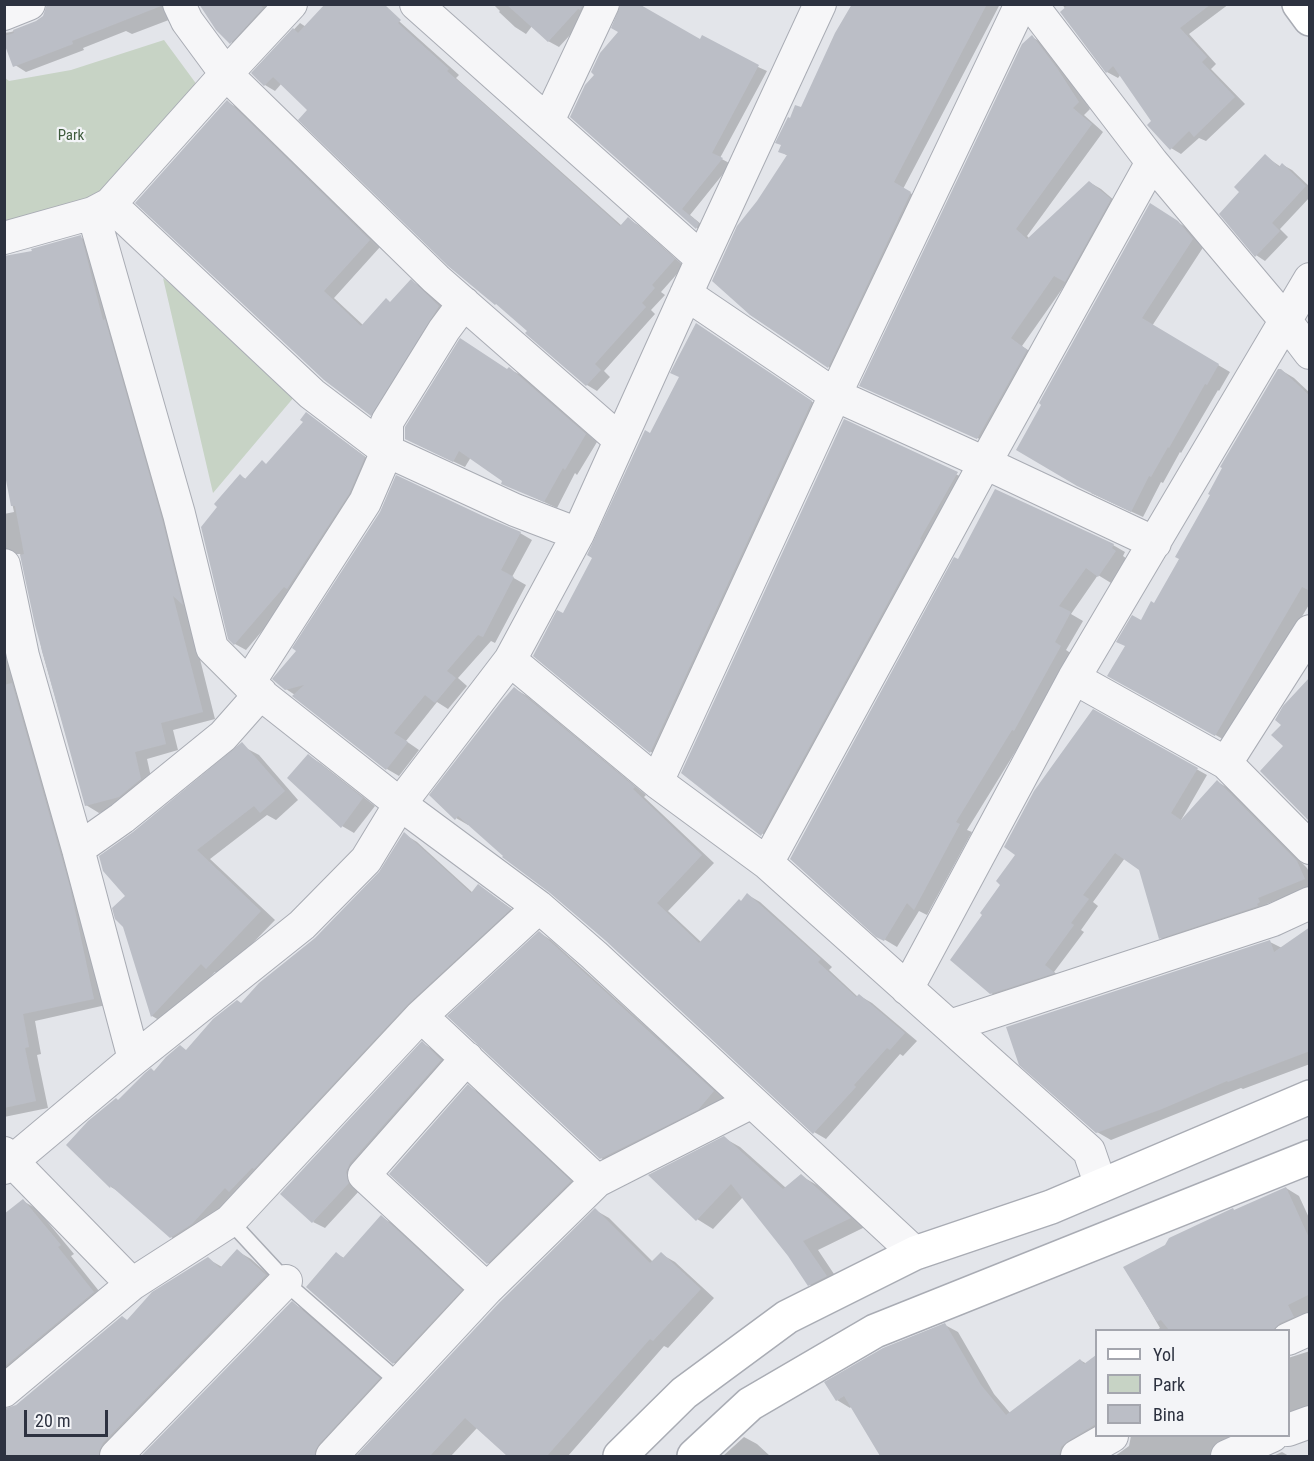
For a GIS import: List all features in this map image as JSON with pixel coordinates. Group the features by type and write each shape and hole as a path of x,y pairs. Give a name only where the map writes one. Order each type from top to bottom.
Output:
{"main road":[{"path":"1299,4 1310,19"},
{"path":"620,1456 684,1394 787,1317 915,1253 1051,1207 1310,1097"},
{"path":"694,1456 750,1404 875,1331 1307,1166"}],"street":[{"path":"4,14 29,4"},
{"path":"179,4 187,21 226,74 436,279 620,440"},
{"path":"4,238 101,209 291,4"},
{"path":"548,121 603,4"},
{"path":"132,1284 8,1160 302,925 366,860 400,804 510,660 578,534 820,4"},
{"path":"657,782 836,395 1021,4"},
{"path":"1031,4 1152,162 1310,353"},
{"path":"423,7 702,259"},
{"path":"766,863 1152,162"},
{"path":"101,209 312,394 387,450 514,510 578,534"},
{"path":"101,209 212,648 255,688 400,804 539,907 594,955 915,1253"},
{"path":"907,989 1074,678 1310,279"},
{"path":"686,294 836,395 1155,543"},
{"path":"78,849 122,818 224,736 365,502 387,450 387,422 444,330 464,303"},
{"path":"4,565 14,658 78,849 134,1059"},
{"path":"1226,763 1310,631"},
{"path":"510,660 657,782 766,863 950,1026 1089,1151 1101,1186"},
{"path":"1074,678 1226,763 1310,848"},
{"path":"950,1026 1273,920 1310,903"},
{"path":"4,1391 132,1284 230,1221 421,1016 539,907"},
{"path":"421,1016 597,1181"},
{"path":"467,1058 364,1175 487,1289"},
{"path":"332,1456 487,1289 597,1181 752,1102"},
{"path":"116,1456 286,1281"},
{"path":"1290,1338 1310,1329"},
{"path":"1290,1429 1310,1422"},
{"path":"1077,1456 1110,1437"},
{"path":"1227,1456 1270,1437"}],"lane":[{"path":"230,1221 286,1281 401,1384"}],"green space":[{"name":"Park","path":"164,40 203,93 122,184 42,217 5,224 4,77 9,81 71,70"},
{"path":"163,278 300,390 213,493"}],"building":[{"path":"47,4 161,4 161,6 13,67 4,43 4,36 14,33 13,30 43,16"},
{"path":"199,4 260,4 263,8 230,44 216,30"},
{"path":"325,4 384,4 401,20 398,23 449,69 447,71 620,226 628,217 675,259 652,285 655,288 642,303 646,307 595,364 601,370 586,386 527,335 525,333 527,331 496,304 448,266 298,120 307,110 273,77 264,86 251,73 293,28 298,33"},
{"path":"506,4 583,4 580,10 578,9 548,42"},
{"path":"621,4 639,4 700,39 702,35 759,65 712,153 723,158 682,209 699,223 696,229 570,117 585,85 594,75 591,72 600,53 618,32 611,28"},
{"path":"852,4 987,4 894,182 911,192 828,368 750,315 712,281 737,226 757,201 787,155 778,152 781,145 775,143 795,105 801,107 835,33"},
{"path":"1069,4 1211,4 1180,28 1207,57 1202,62 1235,97 1194,137 1189,131 1170,150 1147,125 1151,121 1113,66 1106,73 1060,12"},
{"path":"1032,35 1079,102 1073,108 1092,124 1016,229 1027,239 1089,181 1111,199 1065,282 1054,276 1011,338 1027,350 977,439 859,386 1022,44"},
{"path":"227,100 370,240 324,291 361,326 386,298 390,302 411,279 439,306 371,416 324,380 135,203"},
{"path":"1265,154 1279,167 1282,163 1306,186 1272,223 1280,231 1255,257 1219,214 1239,192 1234,187"},
{"path":"1150,203 1178,221 1193,239 1142,318 1219,364 1151,477 1149,476 1131,512 1077,486 1016,450 1041,405 1039,403"},
{"path":"81,235 103,320 105,319 162,519 183,605 173,596 203,712 161,723 166,744 135,752 141,779 119,797 85,806 35,625 20,555 24,554 15,506 11,506 4,470 4,256 32,251 31,249"},
{"path":"696,323 812,401 650,753 533,656 557,610 563,613 592,558 587,555 645,430 650,433 679,377 670,373"},
{"path":"460,338 507,369 509,367 586,434 544,502 501,484 502,481 459,451 453,462 405,439 405,427"},
{"path":"1278,369 1281,369 1310,396 1310,591 1302,587 1215,736 1107,676 1125,646 1116,642 1132,615 1141,620 1151,601 1154,603 1179,559 1175,557 1210,495 1208,494 1222,468 1220,467"},
{"path":"306,412 365,457 349,494 287,589 284,587 234,645 228,639 201,527 217,507 214,504 240,474 245,479 262,460 266,464 303,422 300,420"},
{"path":"844,419 958,472 761,836 681,773"},
{"path":"396,475 521,532 501,570 514,577 483,637 478,635 447,671 456,678 435,703 425,695 394,733 408,742 386,770 292,696 304,685 285,690 272,679 296,651 292,648 380,512"},
{"path":"995,489 1114,544 1112,548 1116,551 1098,577 1086,568 1059,606 1071,612 1055,642 1061,646 1014,731 1012,730 956,822 960,824 914,910 907,903 884,941 876,937 790,859 954,557 958,559"},
{"path":"1310,677 1310,822 1260,771 1283,746 1271,735 1281,725 1275,720 1283,706"},
{"path":"12,683 70,887 94,999 23,1014 29,1047 25,1048 36,1101 4,1108 4,685"},
{"path":"514,687 635,787 633,789 702,855 657,903 699,943 747,893 821,959 818,962 856,997 859,994 905,1033 890,1050 887,1048 854,1085 856,1087 813,1134 606,941 550,893 502,857 458,816 455,820 429,795"},
{"path":"1093,709 1198,768 1171,813 1181,820 1217,780 1297,861 1305,879 1258,898 1260,902 1258,906 1159,939 1139,870 1115,853 1083,895 1089,899 1071,923 1074,925 1045,965 1055,973 990,994 950,960 982,915 980,913 1000,885 996,881 1015,855 1004,847 1034,791"},
{"path":"242,742 285,791 260,813 254,806 197,850 261,911 206,969 201,964 151,1017 123,927 115,919 112,908 125,896 103,871 99,856 133,832"},
{"path":"308,754 363,798 341,828 287,778"},
{"path":"404,832 471,893 478,884 511,909 408,1004 254,1169 252,1168 229,1192 225,1188 192,1224 170,1238 111,1186 110,1188 66,1145 88,1121 116,1098 118,1100 151,1068 154,1071 180,1045 186,1050 213,1019 237,1000 241,1003 259,983 315,938 379,872"},
{"path":"1310,927 1310,1051 1096,1133 1019,1065 1006,1027 1270,940 1274,952"},
{"path":"539,931 714,1091 698,1110 600,1159 447,1016"},
{"path":"422,1041 441,1060 350,1163 346,1172 349,1183 312,1223 280,1194"},
{"path":"468,1084 571,1181 487,1264 389,1174"},
{"path":"724,1136 783,1189 801,1174 851,1218 803,1241 827,1276 808,1286 788,1256 731,1184 696,1221 648,1175"},
{"path":"1286,1187 1310,1240 1310,1294 1288,1305 1294,1317 1280,1323 1274,1329 1168,1329 1161,1320 1157,1322 1123,1267 1165,1245 1169,1238 1233,1208 1234,1210"},
{"path":"23,1199 61,1245 58,1247 94,1292 4,1367 4,1214"},
{"path":"595,1208 650,1263 661,1252 701,1289 653,1341 650,1339 547,1456 507,1456 465,1418 430,1456 356,1456 500,1302"},
{"path":"381,1215 462,1290 393,1364 306,1287 336,1252 343,1258"},
{"path":"237,1249 266,1275 103,1443 99,1456 4,1456 4,1409 16,1405 122,1316 127,1320 152,1292 208,1257 220,1268"},
{"path":"292,1301 380,1378 319,1444 315,1456 141,1456"},
{"path":"945,1323 981,1385 1006,1415 1080,1359 1084,1364 1095,1356 1095,1425 1061,1447 1059,1456 880,1456 844,1396 836,1401 824,1382 883,1348"}]}
